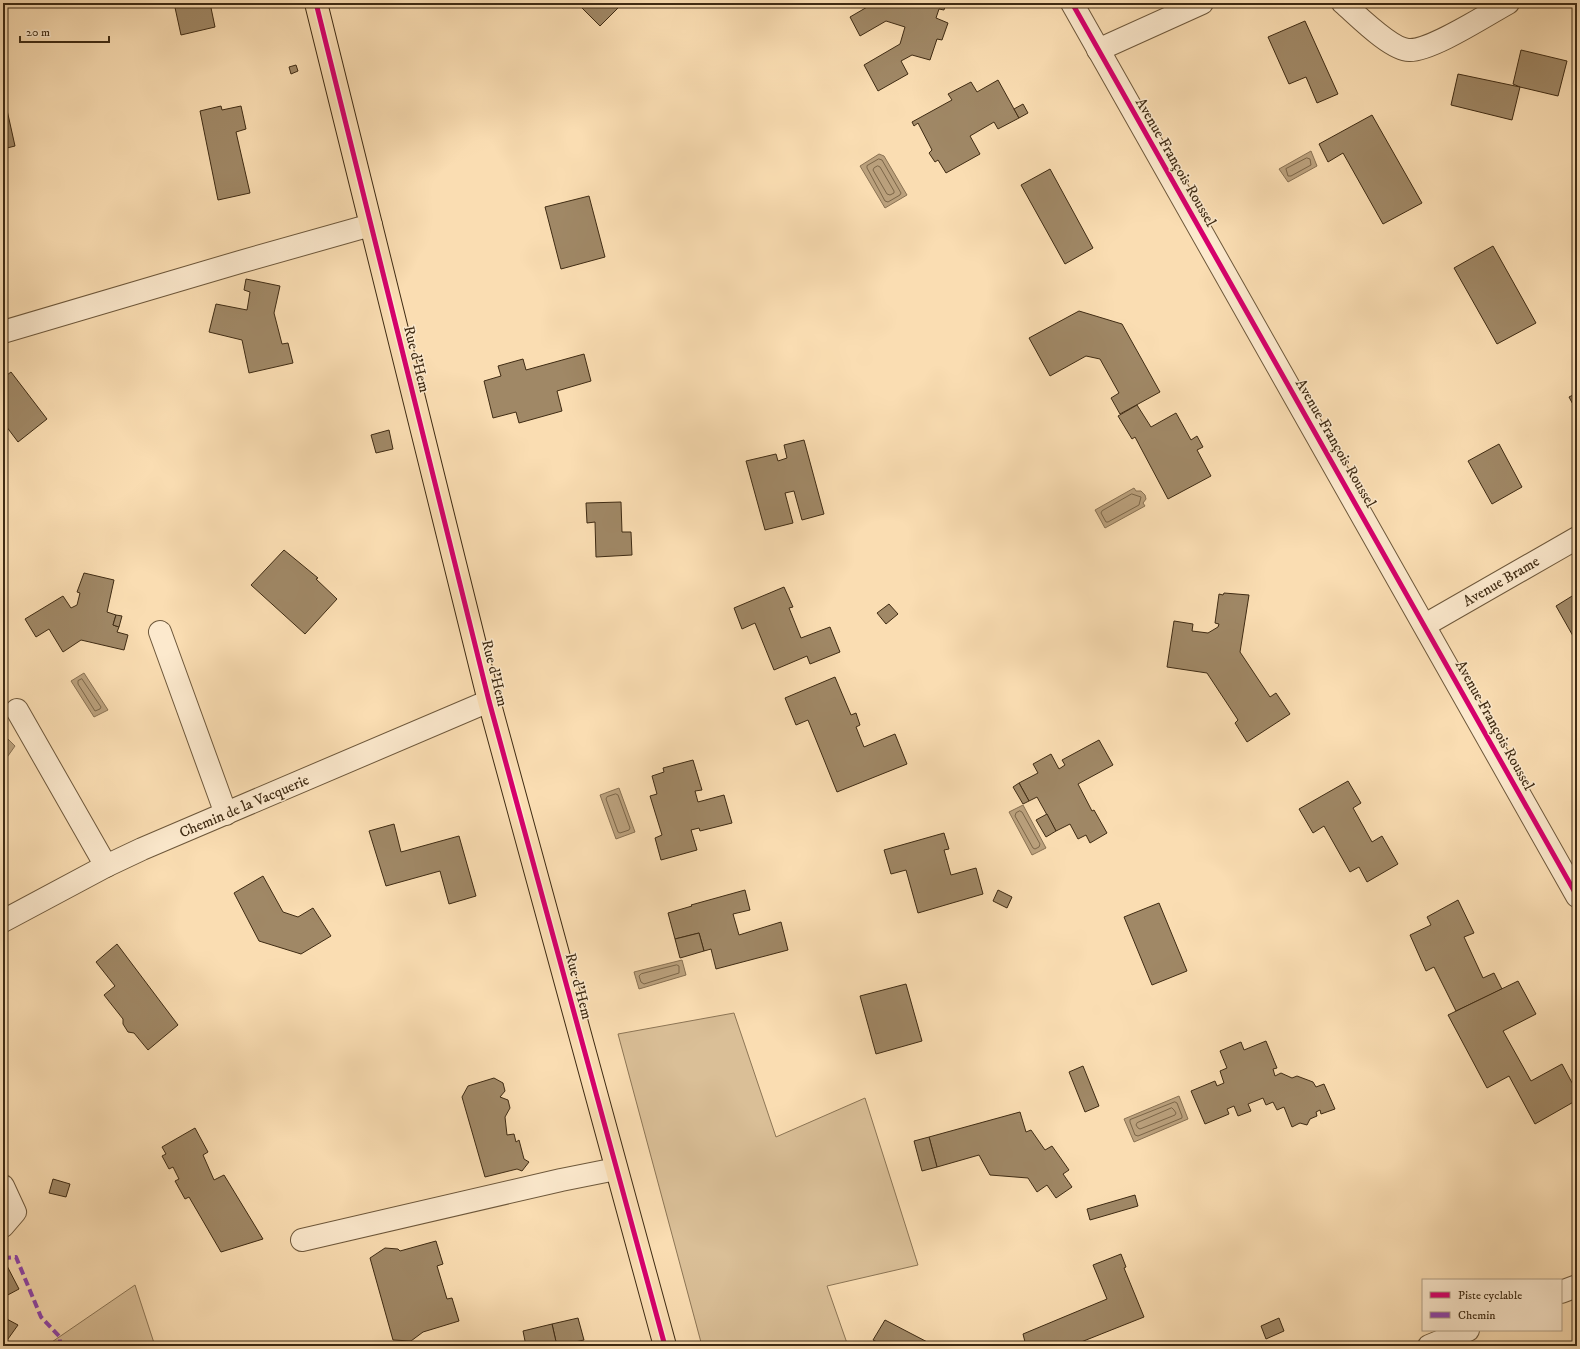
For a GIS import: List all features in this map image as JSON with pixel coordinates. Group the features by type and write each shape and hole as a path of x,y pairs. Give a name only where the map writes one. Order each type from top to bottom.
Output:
{"main road":[{"name":"Rue d'Hem","path":"316,3 489,701 664,1346"}],"street":[{"name":"Avenue François Roussel","path":"1072,3 1577,896"},
{"path":"1098,50 1202,3"},
{"path":"1343,3 1391,43 1409,50 1430,46 1508,3"},
{"path":"3,332 371,225"},
{"name":"Avenue Brame","path":"1425,625 1577,538"},
{"path":"160,632 226,814"},
{"name":"Chemin de la Vacquerie","path":"3,922 106,866 489,701"},
{"path":"17,710 106,866"},
{"path":"302,1240 553,1182 616,1169"},
{"path":"3,1186 15,1212 3,1226"},
{"path":"1562,1292 1577,1286"},
{"path":"1429,1346 1466,1331"}],"shaded area":[{"path":"734,1013 776,1137 865,1098 918,1265 827,1286 848,1346 702,1346 618,1034"},
{"path":"135,1285 155,1346 46,1346"}],"water":[{"path":"1311,151 1317,166 1288,182 1279,169"},
{"path":"879,154 884,156 907,195 885,208 860,166"},
{"path":"1134,488 1136,491 1141,491 1145,495 1146,499 1143,503 1145,506 1105,528 1095,510"},
{"path":"84,673 108,710 94,717 71,681"},
{"path":"6,737 15,746 3,763 3,742"},
{"path":"619,788 635,832 616,839 600,795"},
{"path":"1023,805 1046,848 1032,855 1009,812"},
{"path":"682,960 686,975 639,989 634,972"},
{"path":"1179,1096 1188,1119 1134,1142 1124,1119"}],"building":[{"path":"174,3 210,3 215,27 181,35"},
{"path":"577,3 623,3 600,26"},
{"path":"874,3 946,3 944,10 939,9 936,18 948,23 942,40 937,39 930,60 912,55 901,61 908,74 878,91 864,65 900,44 905,27 886,21 860,36 850,17"},
{"path":"1305,21 1338,94 1317,103 1306,77 1289,84 1268,37"},
{"path":"1521,50 1567,61 1558,96 1513,84"},
{"path":"296,65 298,71 291,74 289,67"},
{"path":"1458,74 1520,87 1512,120 1451,105"},
{"path":"998,80 1019,118 998,129 994,122 970,136 980,154 946,173 938,160 935,162 929,153 932,150 918,123 914,126 912,122 952,100 948,94 971,82 977,92"},
{"path":"3,92 15,146 3,149"},
{"path":"1023,104 1028,113 1019,118 1014,109"},
{"path":"221,106 222,110 241,106 246,129 236,132 250,193 218,200 200,111"},
{"path":"1372,115 1422,203 1383,224 1343,153 1328,162 1319,144"},
{"path":"1050,169 1093,248 1065,264 1021,185"},
{"path":"589,196 605,257 561,269 545,207"},
{"path":"1493,246 1536,323 1497,344 1454,268"},
{"path":"246,279 280,286 274,313 282,344 288,343 293,363 249,373 242,340 209,332 216,304 247,310 250,292 244,290"},
{"path":"1079,311 1122,324 1160,392 1120,414 1111,398 1119,393 1100,359 1086,356 1050,376 1029,338"},
{"path":"584,354 591,381 557,391 562,411 519,423 516,412 493,418 484,381 501,376 498,366 523,359 526,370"},
{"path":"11,372 47,419 18,442 3,422 3,378"},
{"path":"1577,393 1577,420 1573,412 1576,410 1569,397"},
{"path":"1137,405 1151,427 1176,413 1191,440 1197,436 1203,447 1197,450 1211,476 1168,499 1135,437 1132,439 1118,416"},
{"path":"389,430 393,449 376,453 371,435"},
{"path":"804,440 824,514 802,520 794,491 785,493 793,523 765,530 746,461 776,454 778,461 787,458 784,445"},
{"path":"1499,444 1522,487 1492,504 1468,461"},
{"path":"621,502 622,532 631,532 632,555 596,557 595,522 587,523 586,503"},
{"path":"284,550 318,578 316,579 337,599 305,634 251,585"},
{"path":"84,573 114,580 107,612 116,615 113,625 119,627 117,632 128,635 124,650 81,640 63,652 49,629 36,637 25,619 63,596 71,608 77,605 80,593 77,592"},
{"path":"784,587 793,607 789,608 801,638 830,627 840,652 810,664 807,656 774,670 755,623 742,629 734,608"},
{"path":"1224,593 1249,595 1240,652 1270,697 1276,693 1290,714 1247,742 1235,723 1238,720 1207,673 1167,667 1174,621 1193,624 1192,631 1208,633 1218,627 1219,624 1215,623 1219,594 1223,595"},
{"path":"1577,593 1577,643 1556,606"},
{"path":"889,604 898,614 886,624 877,613"},
{"path":"116,615 122,616 119,627 113,625"},
{"path":"835,677 851,715 856,713 860,725 856,727 864,747 895,734 907,764 837,792 808,720 796,725 785,698"},
{"path":"1099,740 1113,765 1078,784 1092,811 1094,810 1107,833 1090,843 1086,835 1078,839 1070,824 1056,831 1037,797 1029,801 1019,783 1038,773 1033,764 1051,754 1059,769 1065,765 1062,760"},
{"path":"693,760 702,790 695,791 698,802 724,795 732,823 700,831 699,828 691,830 697,850 661,860 655,838 662,835 650,796 657,794 652,776 664,772 663,768"},
{"path":"1348,781 1361,803 1353,808 1372,842 1382,836 1398,864 1367,882 1359,867 1350,872 1324,826 1313,833 1299,809"},
{"path":"1019,783 1029,801 1023,804 1013,787"},
{"path":"1047,814 1056,831 1046,837 1036,820"},
{"path":"394,824 401,852 459,836 476,896 449,904 440,871 386,886 369,831"},
{"path":"944,833 949,849 944,850 951,875 976,868 983,894 918,913 906,870 891,874 884,850"},
{"path":"263,876 283,912 298,917 313,908 331,936 301,954 259,941 234,893"},
{"path":"745,890 750,910 733,914 739,935 781,922 788,950 716,969 711,949 704,951 699,933 675,939 668,913"},
{"path":"998,890 1012,897 1007,908 993,901"},
{"path":"1458,900 1474,933 1464,937 1483,978 1494,973 1502,989 1456,1011 1434,967 1426,971 1410,935 1431,925 1427,917"},
{"path":"1159,903 1187,971 1152,985 1124,917"},
{"path":"699,933 704,951 680,958 675,939"},
{"path":"117,944 178,1025 148,1050 134,1033 128,1032 123,1024 123,1019 104,995 115,986 96,962"},
{"path":"1518,981 1536,1014 1503,1031 1531,1081 1562,1064 1577,1092 1577,1100 1535,1124 1509,1076 1487,1088 1448,1015"},
{"path":"906,984 922,1041 876,1054 860,996"},
{"path":"1266,1041 1277,1068 1273,1069 1275,1076 1281,1073 1292,1078 1297,1076 1313,1082 1316,1087 1324,1084 1335,1109 1321,1114 1320,1110 1316,1112 1317,1116 1310,1119 1307,1125 1300,1123 1292,1127 1284,1107 1277,1110 1273,1102 1266,1105 1263,1098 1248,1104 1251,1111 1238,1116 1234,1106 1227,1109 1229,1114 1205,1124 1191,1091 1215,1081 1217,1086 1224,1083 1220,1071 1227,1068 1220,1051 1241,1042 1244,1050"},
{"path":"1083,1066 1099,1106 1085,1112 1069,1072"},
{"path":"494,1078 503,1083 505,1091 500,1097 508,1100 510,1108 505,1117 507,1135 514,1134 516,1142 519,1140 524,1159 529,1162 522,1171 517,1169 485,1177 462,1097 468,1086"},
{"path":"1020,1112 1026,1132 1031,1130 1045,1150 1052,1146 1069,1170 1063,1174 1072,1187 1056,1198 1047,1185 1037,1192 1028,1178 990,1175 979,1155 937,1167 929,1137"},
{"path":"195,1128 208,1152 203,1155 214,1180 224,1175 263,1239 221,1252 189,1197 185,1199 175,1181 179,1179 173,1167 169,1169 162,1156 166,1154 162,1147"},
{"path":"929,1137 937,1167 922,1171 914,1141"},
{"path":"53,1179 70,1184 66,1197 49,1193"},
{"path":"1135,1195 1138,1206 1090,1220 1087,1209"},
{"path":"436,1241 443,1264 437,1266 447,1299 452,1298 459,1321 423,1332 411,1341 393,1340 370,1258 385,1248 398,1249 400,1251"},
{"path":"1121,1254 1126,1267 1124,1268 1144,1317 1071,1346 1026,1346 1023,1334 1107,1299 1093,1265"},
{"path":"6,1264 19,1289 4,1297 3,1265"},
{"path":"3,1317 18,1325 3,1346"},
{"path":"578,1318 584,1340 557,1346 552,1324"},
{"path":"1279,1318 1284,1331 1266,1339 1261,1326"},
{"path":"885,1320 935,1346 885,1346 873,1340"},
{"path":"552,1324 557,1346 526,1346 523,1331"}],"marked path":[{"path":"3,1258 16,1257 41,1317 60,1337 60,1346"}],"cycle path":[{"path":"316,3 489,701 665,1346"},
{"path":"1072,3 1577,896"}]}
